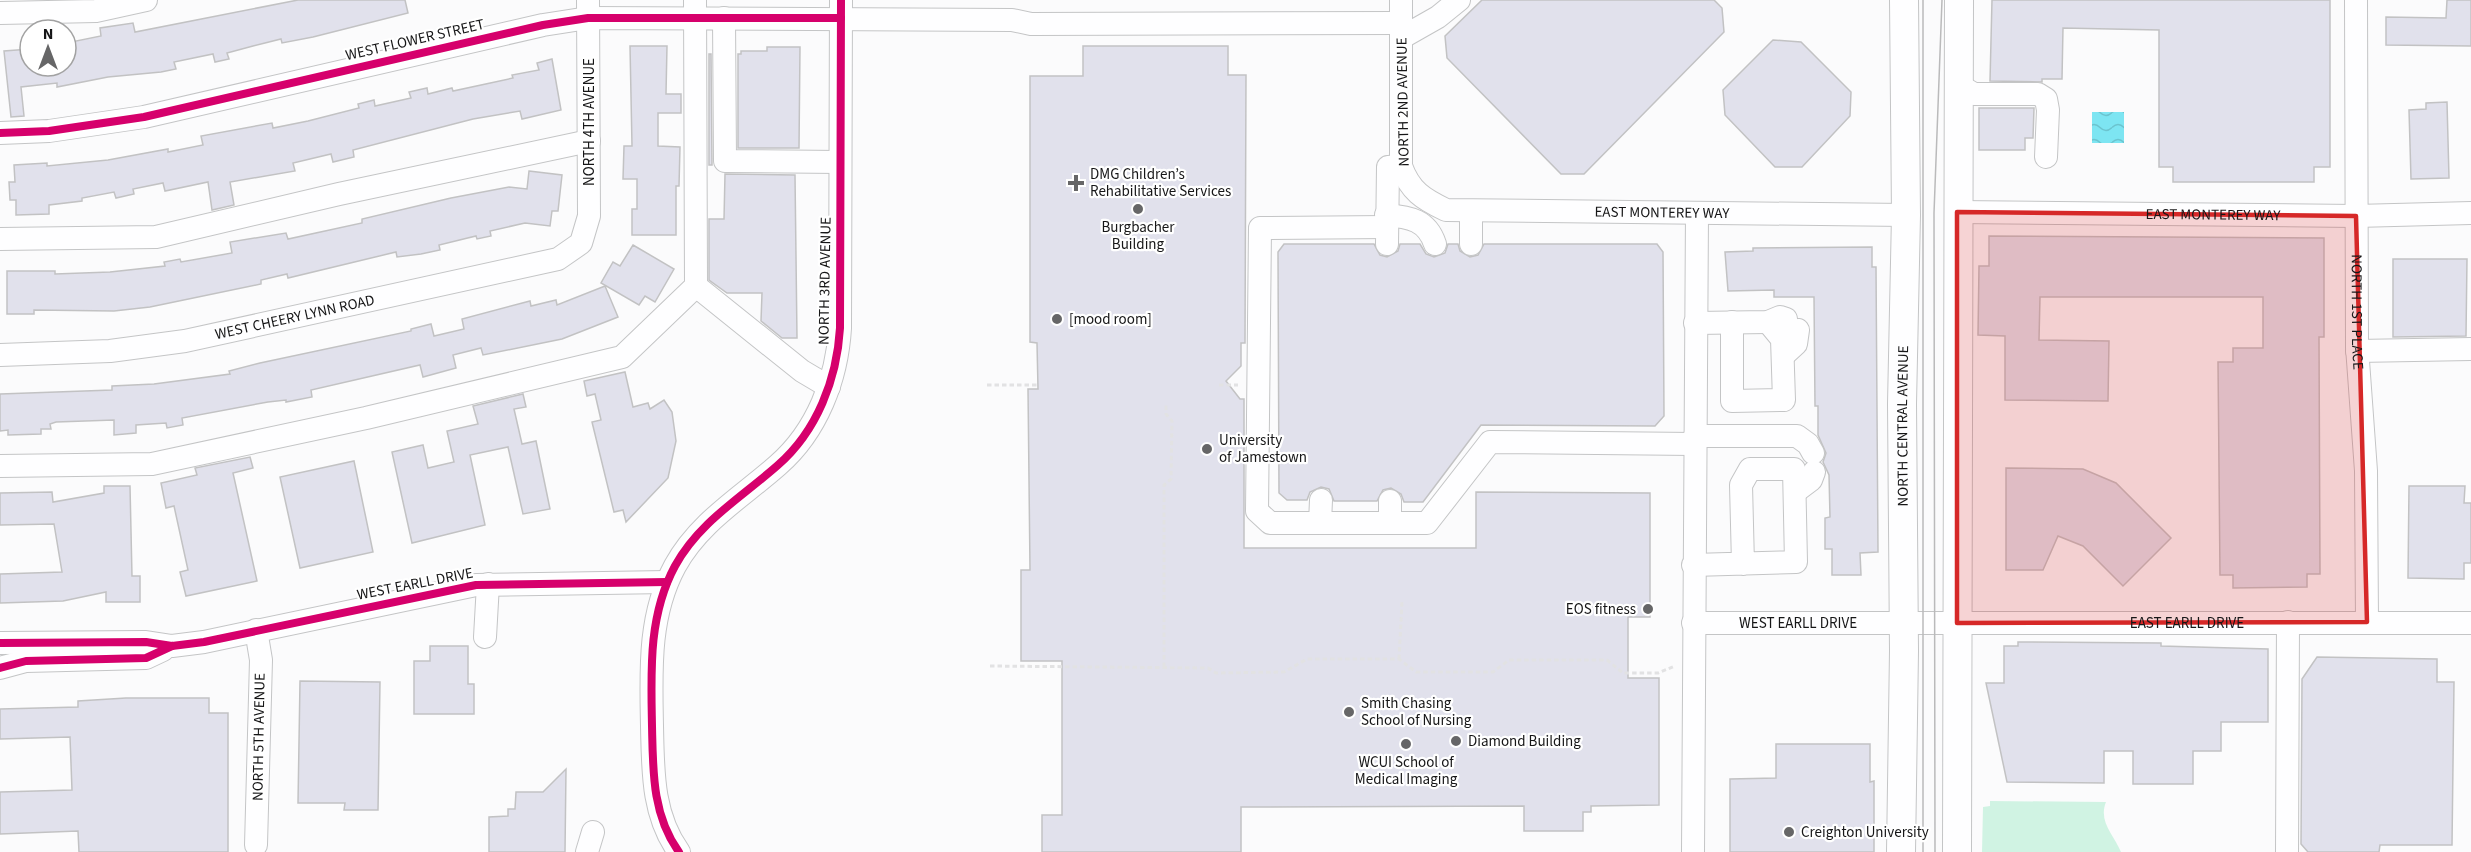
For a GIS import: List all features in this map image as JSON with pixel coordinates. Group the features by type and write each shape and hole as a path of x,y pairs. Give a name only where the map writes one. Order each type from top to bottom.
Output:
{"main road":[{"name":"NORTH CENTRAL AVENUE","path":"1901,852 1902,404 1906,214 1904,0"},
{"path":"1957,852 1957,84 1959,0"}],"street":[{"path":"0,13 96,11 146,0"},
{"name":"NORTH 2ND AVENUE","path":"1401,0 1401,166 1407,181 1420,198"},
{"path":"1401,31 1438,17 1459,0"},
{"name":"NORTH 1ST PLACE","path":"2355,0 2355,216 2358,351 2366,471 2367,622"},
{"name":"WEST FLOWER STREET","path":"0,133 49,131 144,117 543,25 588,9 695,9 724,18 841,9 1011,20 1031,24 1401,31"},
{"name":"NORTH 4TH AVENUE","path":"581,243 589,216 588,9"},
{"path":"0,466 152,464 366,418 622,357 696,286 695,9"},
{"name":"NORTH 3RD AVENUE","path":"680,852 663,823 653,768 651,652 655,625 668,582 683,554 724,508 780,464 798,444 812,424 829,387 838,349 840,328 841,9"},
{"path":"724,18 725,161 840,162"},
{"path":"1957,84 1974,94 2038,94 2046,99 2048,110 2046,157"},
{"path":"0,239 156,237 339,194 589,141"},
{"path":"1387,229 1388,167 1401,166"},
{"name":"EAST MONTEREY WAY","path":"1420,198 1446,210 1471,211 1906,214"},
{"path":"1471,211 1471,244"},
{"name":"EAST MONTEREY WAY","path":"1957,212 2355,216 2471,213"},
{"path":"1693,852 1697,213"},
{"path":"1435,244 1426,227 1417,220 1387,229 1346,236 1260,228 1257,511 1270,523 1320,523 1390,512 1427,523 1490,442 1695,440 1797,436 1808,444 1814,463 1811,480 1795,492"},
{"name":"WEST CHEERY LYNN ROAD","path":"0,355 111,351 185,341 526,267 558,259 581,243"},
{"path":"696,286 802,371 829,387"},
{"path":"1732,322 1732,401 1784,400 1782,339 1784,324"},
{"path":"1695,323 1784,324"},
{"path":"1784,324 1796,344 1784,355"},
{"path":"2358,351 2471,349"},
{"path":"1694,565 1743,564 1796,562 1794,469 1750,469 1741,485 1743,564"},
{"path":"1320,523 1321,500"},
{"name":"WEST EARLL DRIVE","path":"0,668 26,661 146,658 172,646 455,588 488,584 668,582"},
{"path":"485,637 488,584"},
{"path":"2287,852 2288,622"},
{"name":"WEST EARLL DRIVE","path":"1693,623 1903,623"},
{"name":"EAST EARLL DRIVE","path":"1903,623 2471,623"},
{"name":"NORTH 5TH AVENUE","path":"256,630 261,660 256,845"},
{"path":"0,635 54,643"},
{"name":"WEST EARLL DRIVE","path":"0,643 146,642 172,646"},
{"path":"0,659 26,661"}],"path":[{"path":"987,385 1038,385"},
{"path":"1219,385 1244,386"},
{"path":"1164,667 1164,485 1171,479 1172,421 1166,414 1166,404"},
{"path":"1399,659 1399,615 1402,602"},
{"path":"990,666 1208,668 1215,673 1284,672 1307,659 1399,659 1416,672 1493,672 1509,660 1607,660 1623,673 1658,673 1676,666"}],"highlighted area":[{"path":"1957,212 2356,216 2367,622 1957,623"}],"green space":[{"path":"1990,801 2106,802 2105,822 2121,852 1982,852 1983,807 1990,806"}],"water":[{"path":"2092,112 2124,112 2124,143 2092,143"}],"building":[{"path":"298,0 405,0 408,13 313,37 282,43 281,39 253,46 227,53 229,59 215,62 213,54 174,62 176,69 161,72 108,77 57,87 57,83 21,87 24,116 11,117 4,51 18,50 18,78 78,78 78,41 101,36 100,28 133,23 135,32"},
{"path":"1482,0 1714,0 1722,8 1724,32 1584,174 1561,174 1447,58 1445,36"},
{"path":"1992,0 2330,0 2330,167 2314,167 2314,182 2173,182 2173,167 2159,167 2159,30 2063,28 2062,79 2042,79 2042,82 1990,81"},
{"path":"2447,0 2471,0 2471,46 2386,45 2386,17 2446,18"},
{"path":"1773,40 1801,42 1851,92 1850,116 1802,167 1775,167 1725,115 1723,90"},
{"path":"630,46 667,46 666,94 681,94 681,113 658,113 658,146 680,147 679,186 676,186 676,235 632,235 632,209 637,209 637,179 623,179 624,146 632,146"},
{"path":"1083,46 1228,46 1228,75 1246,75 1245,343 1241,343 1241,366 1226,381 1240,399 1244,399 1244,548 1476,548 1476,492 1650,493 1650,617 1628,617 1628,678 1659,678 1659,805 1591,806 1591,812 1583,812 1583,831 1524,831 1524,806 1241,807 1241,852 1042,852 1042,815 1062,815 1062,661 1021,661 1021,570 1030,570 1028,389 1038,389 1037,343 1030,342 1030,76 1083,76"},
{"path":"767,47 800,47 799,148 738,148 738,54 741,54 741,51 767,51"},
{"path":"709,54 711,54 712,165 709,165"},
{"path":"552,59 561,110 522,119 520,111 473,119 353,150 354,157 333,162 331,154 293,163 295,171 230,182 234,205 212,210 208,182 165,191 163,183 133,189 134,194 116,198 114,192 82,198 82,201 49,205 49,214 16,215 16,200 10,200 9,182 15,182 14,165 47,163 47,166 108,160 168,149 168,152 203,145 201,136 272,123 273,128 308,121 359,108 358,104 374,100 375,106 411,98 409,92 427,88 428,94 513,78 512,75 539,70 537,63"},
{"path":"2447,102 2449,178 2411,179 2409,110 2426,109 2426,103"},
{"path":"1979,108 2034,108 2033,138 2025,138 2025,150 1979,150"},
{"path":"529,171 562,175 558,211 552,211 550,226 525,223 490,231 491,236 477,239 476,236 439,245 440,250 397,257 396,252 288,278 287,274 261,280 261,284 150,307 114,311 34,310 34,314 7,314 7,271 55,271 55,274 110,272 165,266 164,262 180,259 181,262 232,253 230,242 286,233 288,239 362,223 362,219 451,198 509,187 527,189"},
{"path":"725,174 795,175 797,338 782,338 761,321 762,293 727,293 709,280 709,219 724,219"},
{"path":"1989,236 2324,238 2324,337 2319,337 2320,574 2307,574 2307,587 2233,588 2233,575 2220,575 2218,362 2233,362 2233,348 2263,348 2263,297 2040,297 2039,340 2109,341 2108,401 2005,400 2005,336 1978,335 1979,266 1989,266"},
{"path":"1284,244 1374,244 1380,255 1387,257 1398,251 1400,244 1420,244 1426,254 1434,257 1445,253 1448,244 1458,244 1460,251 1470,257 1478,255 1484,244 1657,244 1663,252 1664,416 1655,426 1481,425 1423,502 1404,502 1401,494 1391,488 1383,490 1377,501 1334,501 1329,489 1321,487 1310,492 1307,500 1287,500 1279,493 1278,252"},
{"path":"633,245 674,269 655,302 645,296 639,305 601,283 613,262 620,266"},
{"path":"1872,247 1872,267 1876,267 1878,552 1860,553 1861,575 1832,575 1832,549 1825,549 1825,518 1830,517 1829,475 1823,462 1826,453 1818,435 1818,406 1815,406 1814,297 1774,297 1774,290 1728,291 1725,252 1753,251 1753,248"},
{"path":"2393,259 2467,259 2466,336 2393,337"},
{"path":"605,286 618,317 562,339 483,355 481,348 453,355 456,368 423,377 420,365 311,390 312,397 286,402 286,400 268,402 182,418 183,425 167,428 166,423 136,425 136,433 114,435 114,420 56,422 50,424 51,429 41,429 41,434 8,435 8,430 0,431 0,394 112,390 112,386 154,384 230,374 229,371 260,363 411,331 411,329 431,324 434,336 464,329 462,319 530,301 531,306 556,300 557,305"},
{"path":"625,372 633,407 648,403 650,409 664,400 672,412 676,441 668,478 626,522 623,510 614,512 592,422 601,420 595,394 587,396 584,381"},
{"path":"523,394 526,407 514,409 522,444 536,441 550,509 523,514 508,447 470,455 485,525 412,543 392,452 423,445 428,468 454,462 447,431 478,424 473,406"},
{"path":"250,457 253,468 233,473 257,581 186,596 180,572 188,570 174,506 166,508 161,483 197,475 195,468"},
{"path":"354,461 373,552 300,568 280,477"},
{"path":"2006,468 2083,469 2116,483 2171,538 2123,586 2083,546 2058,536 2043,570 2006,570"},
{"path":"104,486 130,486 132,576 140,576 140,602 106,602 106,592 63,601 0,603 0,574 62,572 54,524 0,525 0,493 52,492 53,502 104,493"},
{"path":"2409,486 2465,486 2464,503 2471,503 2471,563 2464,563 2464,579 2408,578"},
{"path":"2018,642 2161,643 2161,646 2268,649 2268,722 2221,722 2221,751 2193,751 2193,784 2133,784 2133,751 2104,751 2104,783 2007,782 1986,683 2004,683 2004,646 2018,646"},
{"path":"430,646 468,646 468,684 474,684 474,714 414,714 414,661 430,661"},
{"path":"2317,657 2437,659 2437,682 2454,682 2452,845 2380,845 2379,852 2308,852 2301,844 2302,679"},
{"path":"300,681 380,682 378,810 344,810 345,803 298,803"},
{"path":"126,698 209,698 209,713 228,713 228,852 79,852 78,831 0,834 0,792 72,790 70,737 0,739 0,709 78,707 78,701"},
{"path":"1776,744 1870,744 1870,782 1874,781 1874,852 1730,852 1730,779 1776,778"},
{"path":"566,769 565,852 489,852 489,817 508,816 508,809 515,809 516,792 543,792"}],"tram line":[{"path":"1923,0 1923,852"},
{"path":"1935,852 1934,213 1942,0"}],"cycle path":[{"path":"679,852 664,823 654,775 651,685 656,624 666,585 685,550 709,523 792,451 814,420 835,366 840,328 841,0"},
{"path":"0,133 49,131 144,117 543,25 588,18 841,18"},
{"path":"0,643 146,642 172,646 204,642 476,585 667,582"},
{"path":"0,668 26,661 146,658 172,646"}],"place":[{"name":"DMG Children’s Rehabilitative Services","path":"1076,183"},
{"name":"Burgbacher Building","path":"1138,209"},
{"name":"[mood room]","path":"1057,319"},
{"name":"University of Jamestown","path":"1207,449"},
{"name":"EOS fitness","path":"1648,609"},
{"name":"Smith Chasing School of Nursing","path":"1349,712"},
{"name":"Diamond Building","path":"1456,741"},
{"name":"WCUI School of Medical Imaging","path":"1406,744"},
{"name":"Creighton University","path":"1789,832"}]}
